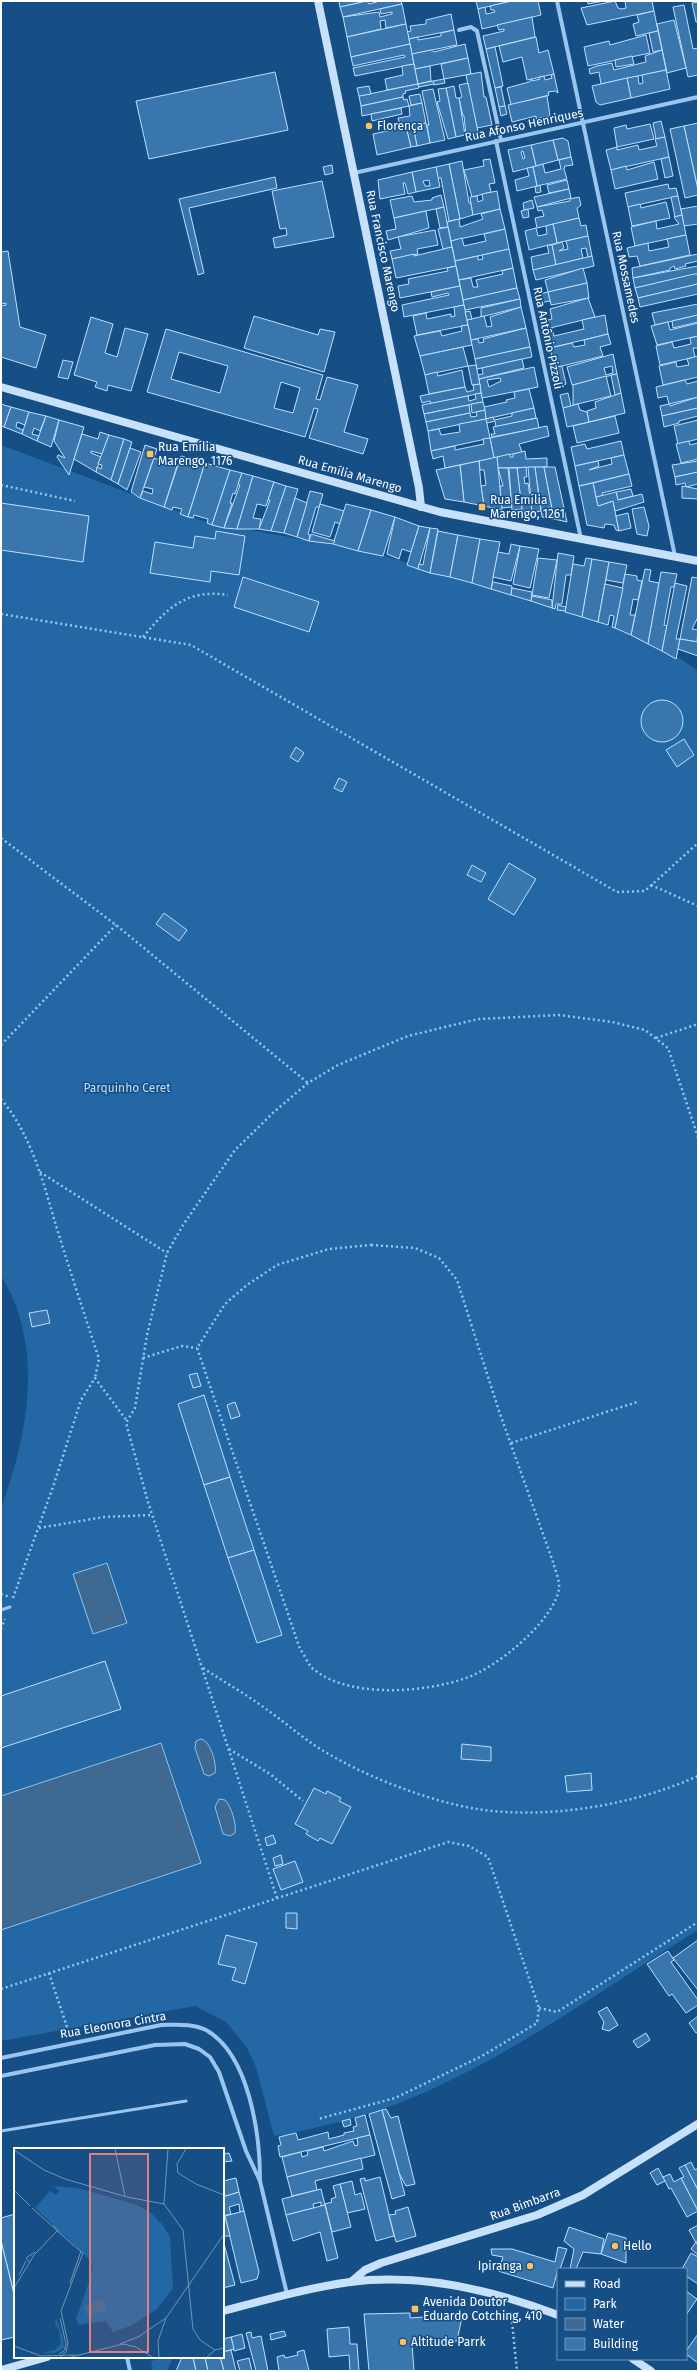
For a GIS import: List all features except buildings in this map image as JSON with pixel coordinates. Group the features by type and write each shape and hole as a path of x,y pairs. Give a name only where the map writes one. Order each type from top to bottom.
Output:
{"main road":[{"name":"Rua Francisco Marengo","path":"318,1 419,488 421,507"},
{"name":"Rua Emília Marengo","path":"1,387 421,507 698,561"},
{"name":"Rua Bimbarra","path":"351,2282 365,2270 382,2263 537,2215 583,2195 698,2124"},
{"path":"224,2311 287,2294 351,2282 396,2280 445,2284 491,2292 557,2315"},
{"path":"1,2370 43,2358"},
{"path":"634,2360 651,2371"}],"street":[{"name":"Rua Mossamedes","path":"556,1 675,557"},
{"path":"458,30 471,28 477,31 501,140"},
{"name":"Rua Afonso Henriques","path":"354,172 698,97"},
{"name":"Rua Antônio Pizzoli","path":"496,141 581,539"},
{"name":"Rua Eleonora Cintra","path":"1,2058 72,2042 161,2025 183,2024 204,2029 221,2040 232,2056 246,2086 260,2148 260,2181"},
{"name":"Rua Eleonora Cintra","path":"1,2076 155,2045 179,2043 199,2049 210,2058 219,2072 246,2150 260,2181 287,2294"},
{"path":"127,2358 130,2371"}],"lane":[{"path":"1,1610 10,1607"},
{"path":"1,2130 186,2101"}],"path":[{"path":"1,484 75,501"},
{"path":"143,637 157,621 175,605 193,595 212,593 228,595"},
{"path":"1,614 191,645 602,885 617,892 644,891 698,843"},
{"path":"1,838 116,925 308,1083"},
{"path":"652,885 698,906"},
{"path":"1,1045 116,925"},
{"path":"277,1898 152,1515 126,1423 135,1408 143,1358 167,1253 206,1189 235,1150 275,1111 308,1083 338,1065 408,1036 478,1019 560,1015 612,1022 645,1030 668,1048 698,1136"},
{"path":"656,1038 698,1024"},
{"path":"1,1099 9,1108 27,1141 40,1172 99,1359 95,1378 81,1400 38,1528 1,1629"},
{"path":"40,1172 167,1253"},
{"path":"371,1245 415,1248 439,1258 457,1280 511,1443 535,1507 560,1588 554,1603 543,1620 516,1648 466,1678 429,1687 394,1690 355,1687 329,1678 311,1666 300,1649 197,1348 225,1304 247,1285 277,1266 329,1249 371,1245"},
{"path":"143,1358 182,1346 197,1348"},
{"path":"95,1378 127,1421"},
{"path":"511,1443 637,1402"},
{"path":"38,1528 104,1517 152,1515"},
{"path":"1,1594 13,1598"},
{"path":"202,1668 265,1708 322,1750 382,1781 477,1809 523,1812 574,1809 656,1793 698,1776"},
{"path":"229,1749 270,1774 303,1802"},
{"path":"1,1989 448,1842 469,1846 488,1857 539,2008 537,2023 482,2056 395,2098 318,2119"},
{"path":"539,2008 557,2012 698,1922"},
{"path":"49,1973 72,2042"},
{"path":"509,2298 518,2371"}],"green space":[{"name":"Parquinho Ceret","path":"1,445 206,522 367,551 565,609 659,644 698,671 698,1930 546,2027 507,2050 428,2091 374,2112 290,2134 274,2136 256,2067 246,2046 226,2022 195,2006 1,2041 1,1508 19,1451 28,1391 27,1361 23,1332 15,1303 1,1276"},
{"path":"164,2358 173,2358 167,2371 153,2371 151,2361"}],"water":[{"path":"107,1563 127,1623 93,1634 73,1574"},
{"path":"201,1739 208,1744 214,1759 215,1773 209,1776 204,1774 195,1748 196,1741"},
{"path":"161,1743 201,1863 1,1930 1,1796"},
{"path":"219,1799 225,1800 233,1815 235,1833 230,1836 223,1834 215,1807"}],"place":[{"name":"Florença","path":"369,126"},
{"name":"Rua Emília Marengo, 1176","path":"150,454"},
{"name":"Rua Emília Marengo, 1261","path":"482,507"},
{"name":"Hello","path":"615,2246"},
{"name":"Ipiranga","path":"530,2266"},
{"name":"Avenida Doutor Eduardo Cotching, 410","path":"415,2309"},
{"name":"Altitude Parrk","path":"403,2342"}]}
